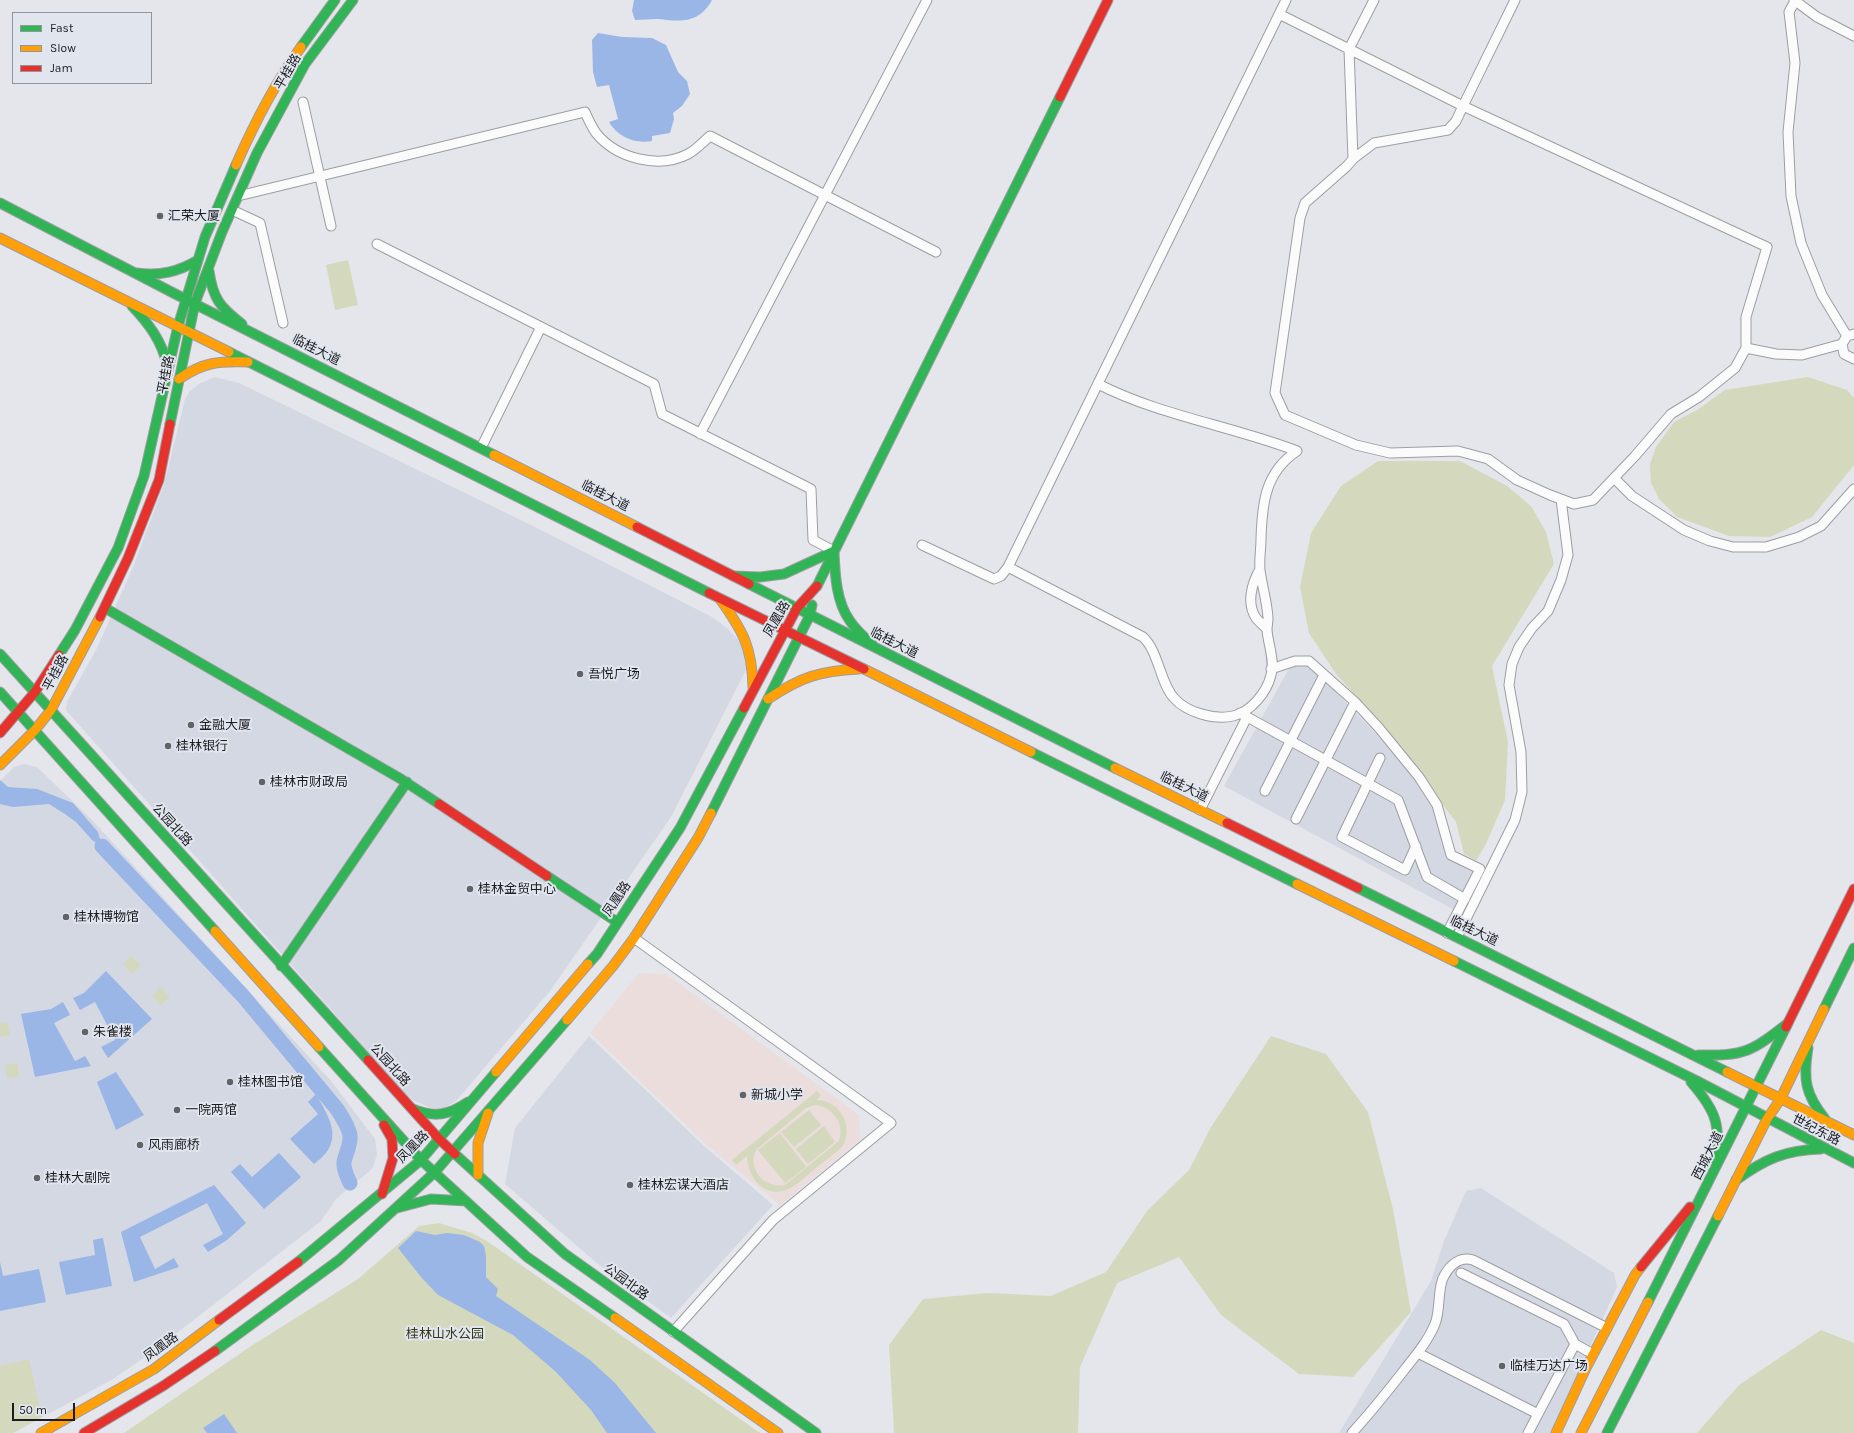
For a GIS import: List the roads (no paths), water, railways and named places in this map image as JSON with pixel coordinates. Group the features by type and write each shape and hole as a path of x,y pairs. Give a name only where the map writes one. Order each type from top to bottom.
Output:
{"main road":[{"name":"平桂路","path":"0,733 35,692 75,630 118,548 144,476 178,326 205,236 251,134 285,69 335,0"},
{"name":"平桂路","path":"0,765 35,730 51,710 104,611 128,558 159,480 195,303 232,210 257,153 305,64 353,0"},
{"path":"817,586 1108,0"},
{"name":"临桂大道","path":"0,203 185,299 253,332 733,576 1692,1054 1780,1100"},
{"path":"0,238 785,630 798,638 1684,1075 1767,1119"},
{"path":"132,272 159,275 173,273 198,260"},
{"path":"209,268 214,298 221,308 253,332"},
{"path":"125,300 148,322 159,338 165,354 168,370"},
{"path":"179,379 193,368 209,362 249,362"},
{"path":"733,576 760,577 784,574 834,551"},
{"path":"834,551 838,591 845,614 854,627 877,648"},
{"name":"凤凰路","path":"41,1433 154,1369 321,1244 421,1160 597,954 680,828 797,608 817,586"},
{"name":"凤凰路","path":"84,1433 163,1386 235,1338 338,1260 435,1172 453,1152 613,966 634,938 698,838 810,614 817,586"},
{"path":"719,597 740,627 751,649 753,690"},
{"path":"104,611 234,690 402,784 615,925"},
{"name":"公园北路","path":"0,654 439,1139 565,1254 816,1433"},
{"path":"767,699 790,684 812,673 830,670 862,669"},
{"path":"0,692 421,1160 527,1257 778,1433"},
{"path":"279,964 402,784"},
{"name":"西城大道","path":"1581,1433 1790,1022 1854,889"},
{"path":"1607,1433 1767,1119 1780,1100 1854,948"},
{"path":"1692,1054 1723,1056 1744,1052 1767,1039 1790,1022"},
{"path":"1811,1036 1806,1058 1805,1086 1815,1108 1827,1123"},
{"path":"1684,1075 1711,1106 1718,1127 1716,1169"},
{"path":"411,1108 424,1114 442,1116 454,1111 474,1097"},
{"name":"世纪东路","path":"1780,1100 1854,1135"},
{"path":"374,1107 392,1139 393,1158 382,1194"},
{"path":"478,1175 476,1153 479,1136 489,1110"},
{"name":"世纪东路","path":"1767,1119 1854,1163"},
{"path":"1736,1180 1758,1164 1780,1153 1798,1149 1824,1149"},
{"path":"1556,1433 1593,1354 1634,1275 1706,1189"},
{"path":"395,1208 413,1201 434,1197 466,1201"}],"street":[{"path":"700,434 927,0"},
{"path":"922,545 994,579 1001,576 1008,568 1286,0"},
{"path":"1353,158 1349,49 1374,0"},
{"path":"1279,14 1463,106 1767,247 1746,317 1746,348 1735,368 1699,397 1671,414 1593,500 1574,504 1517,480 1488,459 1458,451 1390,453 1356,445 1285,415 1275,393 1300,218 1306,203 1347,166 1353,158 1374,143 1448,130 1456,121 1463,106 1516,0"},
{"path":"1746,348 1776,354 1802,355 1842,344 1850,335 1822,295 1801,243 1791,196 1788,132 1795,63 1789,12 1794,1 1817,17 1854,36"},
{"path":"303,102 331,226"},
{"path":"238,196 585,112 596,133 603,141 614,150 628,156 657,161 677,157 689,154 710,136 936,252"},
{"path":"232,210 260,223 282,323"},
{"path":"377,244 654,384 662,414 811,490 813,540 834,551"},
{"path":"481,448 542,327"},
{"path":"1842,344 1844,354 1854,359"},
{"path":"1098,384 1119,394 1246,435 1269,440 1298,451 1288,458 1280,467 1265,497 1262,509 1260,569 1268,618 1267,629 1272,669 1268,682 1259,698 1243,715 1200,810"},
{"path":"1614,478 1632,496 1684,530 1710,541 1733,547 1766,547 1799,537 1821,526 1854,489"},
{"path":"1457,937 1515,820 1522,792 1522,752 1509,685 1512,664 1519,647 1548,611 1562,580 1568,555 1561,499"},
{"path":"1008,568 1143,637 1151,647 1174,698 1179,702 1203,714 1225,716 1243,715 1398,800 1427,877 1465,899"},
{"path":"1260,569 1252,586 1252,605 1255,617 1267,629"},
{"path":"1272,669 1303,660 1309,661 1355,702 1379,728 1433,797 1441,817 1452,855 1480,870 1447,933"},
{"path":"1265,791 1324,675"},
{"path":"1296,819 1355,702"},
{"path":"1380,758 1342,837 1405,870 1416,846"},
{"path":"634,938 891,1122 773,1220 673,1332"},
{"path":"1352,1433 1375,1408 1418,1353 1435,1323 1439,1311 1443,1276 1454,1264 1465,1259 1473,1260 1607,1328"},
{"path":"1461,1273 1564,1324 1575,1344 1593,1354"},
{"path":"1528,1433 1575,1344"},
{"path":"1418,1353 1538,1414"}],"water":[{"path":"634,0 712,0 708,7 698,16 687,20 674,21 659,19 635,20 632,11"},
{"path":"598,33 622,37 652,38 666,45 678,72 687,81 690,94 682,106 673,113 674,119 670,133 652,136 652,141 645,142 633,140 617,132 609,122 618,119 609,85 597,87 593,72 592,40"},
{"path":"0,780 8,787 37,789 73,803 98,832 102,846 92,840 76,822 49,804 13,807 0,804"},
{"path":"106,971 152,1019 108,1058 101,1047 115,1040 95,1002 80,1010 73,998 84,993"},
{"path":"63,1002 70,1015 54,1023 75,1061 85,1056 91,1066 35,1077 21,1014 51,1009"},
{"path":"116,1072 144,1115 116,1130 97,1082"},
{"path":"316,1094 330,1121 332,1136 328,1150 324,1156 314,1164 290,1139 318,1114 308,1102"},
{"path":"279,1153 301,1177 264,1209 231,1172 240,1164 252,1177"},
{"path":"214,1185 246,1223 227,1240 208,1252 203,1245 223,1234 207,1203 140,1237 155,1269 174,1258 179,1267 134,1282 121,1232"},
{"path":"416,1231 435,1235 447,1233 464,1235 480,1242 484,1246 486,1256 486,1277 498,1289 496,1296 590,1360 615,1383 656,1433 607,1433 591,1410 556,1372 513,1335 438,1295 421,1277 398,1248"},
{"path":"103,1238 112,1286 66,1295 59,1262 95,1255 93,1240"},
{"path":"0,1262 3,1276 39,1269 46,1302 0,1311"},
{"path":"224,1414 237,1433 207,1433 203,1428"}],"waterway":[{"path":"102,846 243,996 337,1109 346,1124 350,1135 350,1142 344,1165 350,1183"}],"place":[{"name":"汇荣大厦","path":"160,216"},
{"name":"吾悦广场","path":"580,674"},
{"name":"金融大厦","path":"191,725"},
{"name":"桂林银行","path":"168,746"},
{"name":"桂林市财政局","path":"262,782"},
{"name":"桂林金贸中心","path":"470,889"},
{"name":"桂林博物馆","path":"66,917"},
{"name":"朱雀楼","path":"85,1032"},
{"name":"桂林图书馆","path":"230,1082"},
{"name":"新城小学","path":"743,1095"},
{"name":"一院两馆","path":"177,1110"},
{"name":"风雨廊桥","path":"140,1145"},
{"name":"桂林大剧院","path":"37,1178"},
{"name":"桂林宏谋大酒店","path":"630,1185"},
{"name":"临桂万达广场","path":"1502,1366"}],"park label":[{"name":"桂林山水公园","path":"445,1334"}]}
